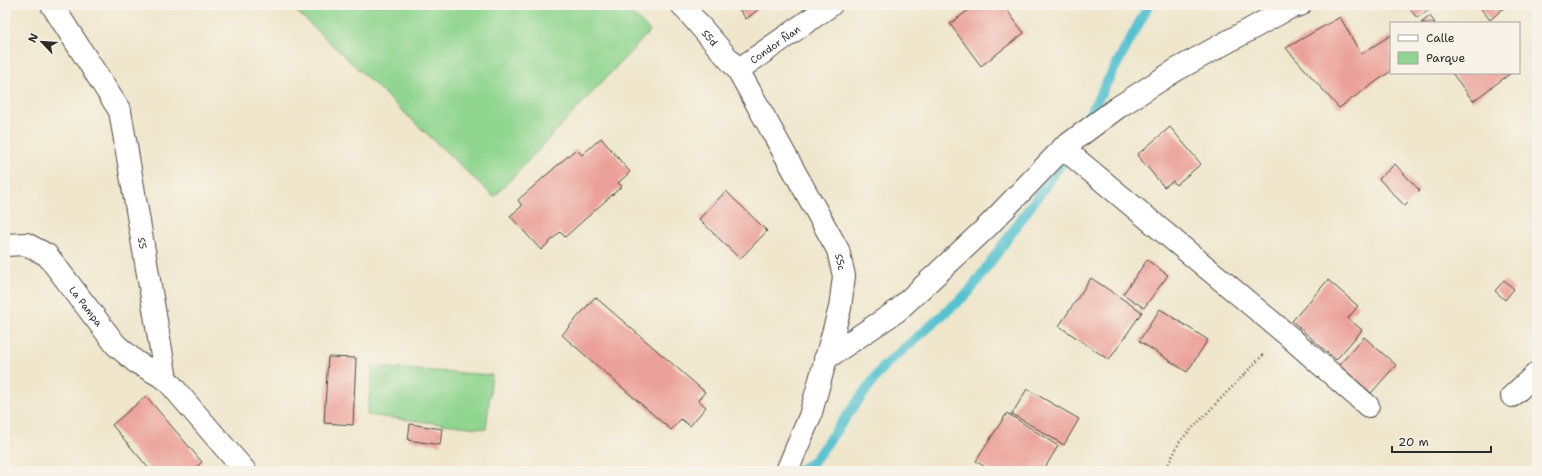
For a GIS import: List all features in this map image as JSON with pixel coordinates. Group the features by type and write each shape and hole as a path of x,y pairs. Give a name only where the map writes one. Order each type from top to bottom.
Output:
{"street":[{"name":"S5","path":"52,5 120,111 166,379"},
{"name":"S5d","path":"682,5 738,70"},
{"name":"Condor Ñan","path":"738,70 831,5"},
{"path":"825,359 897,311 988,226 1064,148 1117,108 1176,70 1289,8 1300,5"},
{"name":"S5c","path":"738,70 838,250 844,276 840,308 810,416 787,471"},
{"path":"1064,148 1285,333 1368,406"},
{"name":"La Pampa","path":"5,245 26,244 47,255 116,345 136,362 166,379"},
{"path":"1512,396 1537,373"},
{"path":"166,379 245,471"}],"path":[{"path":"1165,471 1180,441 1285,333"}],"green space":[{"path":"290,5 623,5 650,31 494,197"},
{"path":"373,367 492,375 486,429 367,415"}],"building":[{"path":"736,5 764,5 746,19"},
{"path":"975,5 1003,5 1024,33 981,66 950,24"},
{"path":"1407,5 1435,5 1417,18"},
{"path":"1478,5 1503,5 1505,7 1490,20"},
{"path":"1430,16 1434,22 1422,22"},
{"path":"1340,17 1361,54 1390,36 1390,72 1339,108 1286,48"},
{"path":"1453,74 1510,74 1473,101"},
{"path":"1170,127 1201,164 1176,185 1173,181 1164,187 1137,155"},
{"path":"601,138 630,172 618,183 622,186 565,237 560,232 541,250 510,216 522,206 518,200 576,149 582,155"},
{"path":"1395,164 1420,191 1405,206 1379,179"},
{"path":"726,191 767,231 740,259 699,219"},
{"path":"1147,260 1168,275 1144,308 1123,294"},
{"path":"1091,278 1142,312 1109,360 1059,326"},
{"path":"1328,280 1358,306 1348,318 1362,330 1336,360 1292,321"},
{"path":"1504,280 1514,289 1505,300 1495,291"},
{"path":"595,297 705,392 698,400 706,407 690,426 681,419 671,430 562,335"},
{"path":"1160,309 1208,340 1187,372 1139,341"},
{"path":"1364,337 1396,365 1371,393 1339,365"},
{"path":"328,357 356,358 353,425 324,423"},
{"path":"1027,389 1079,419 1064,445 1012,414"},
{"path":"146,396 202,462 192,471 151,471 112,425"},
{"path":"1007,413 1058,446 1043,471 991,471 976,461"},
{"path":"410,424 442,429 440,445 408,440"}],"waterway":[{"path":"1083,126 1149,5"},
{"path":"799,471 813,462 883,367 969,292 1063,161"}]}
